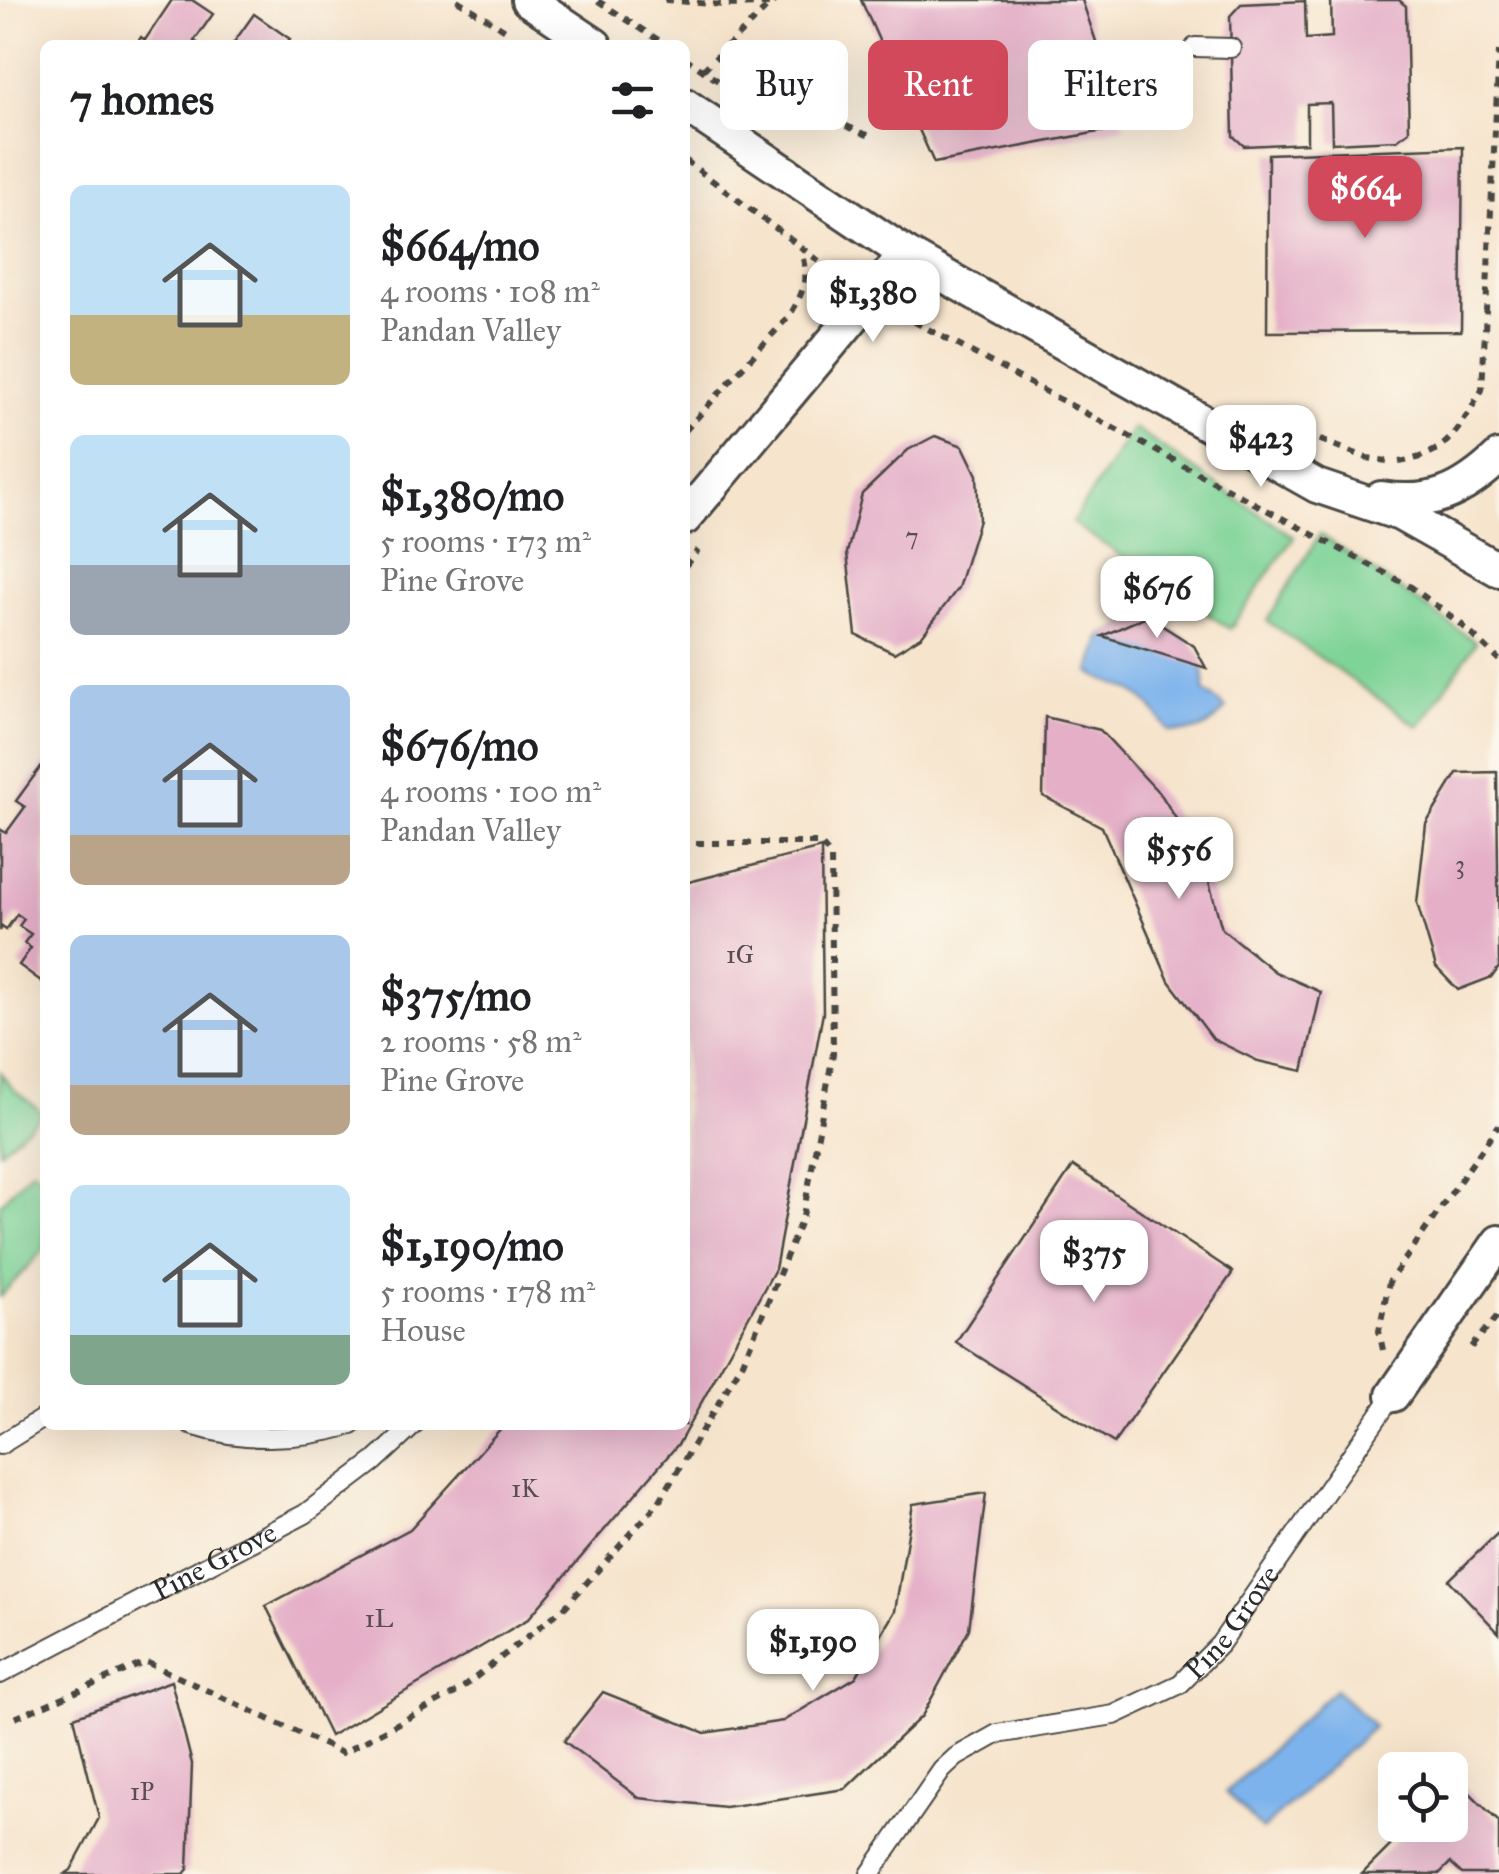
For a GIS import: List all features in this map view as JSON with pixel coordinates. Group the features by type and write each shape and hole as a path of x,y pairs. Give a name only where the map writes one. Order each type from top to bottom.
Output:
{"street":[{"path":"528,0 588,40"},
{"path":"690,108 906,254 1317,486 1400,514 1499,570"},
{"path":"690,512 906,254"},
{"path":"1317,486 1416,503 1466,482 1499,457"},
{"name":"Pine Grove","path":"1393,1395 1499,1242"}],"lane":[{"path":"1195,48 1231,48"},
{"name":"Pine Grove","path":"870,1874 942,1770 956,1757 997,1734 1114,1715 1180,1684 1220,1644 1393,1395"},
{"path":"0,1444 40,1420"},
{"path":"215,1430 259,1439 333,1430"},
{"name":"Pine Grove","path":"0,1674 305,1514 408,1430"}],"path":[{"path":"456,0 517,37"},
{"path":"597,0 658,40"},
{"path":"664,0 772,2"},
{"path":"733,40 772,2"},
{"path":"1274,421 1367,458 1402,462 1439,451 1462,424 1482,390 1499,50"},
{"path":"703,70 720,53"},
{"path":"690,61 720,82"},
{"path":"848,126 872,137"},
{"path":"690,164 800,250 871,298 1411,587 1461,624 1499,660"},
{"path":"690,426 790,315 804,292 808,271 800,250"},
{"path":"15,1718 146,1662 342,1753 457,1692 565,1607 659,1502 743,1362 803,1216 833,1054 827,849 820,843 690,843"},
{"path":"1393,1395 1378,1331 1389,1282 1499,1125"}],"green space":[{"path":"1133,428 1294,537 1230,629 1072,523"},
{"path":"1320,534 1476,642 1419,727 1267,621"},
{"path":"0,1072 40,1111 40,1117 0,1151"},
{"path":"32,1169 40,1176 40,1253 0,1297 0,1204"}],"water":[{"path":"1147,616 1197,652 1204,691 1226,708 1208,725 1195,731 1169,731 1140,696 1090,672 1102,636"},
{"path":"1335,1689 1374,1726 1262,1830 1226,1792"}],"building":[{"path":"172,0 192,0 213,14 195,40 145,40"},
{"path":"861,0 1082,0 1096,40 1028,40 1028,130 1109,130 934,163 919,130 1008,130 1008,40 879,40"},
{"path":"1331,0 1399,0 1406,6 1409,131 1397,140 1332,143 1331,103 1307,104 1307,143 1244,146 1233,136 1230,16 1241,4 1305,1 1306,39 1332,37"},
{"path":"254,14 290,39 289,40 236,40"},
{"path":"1463,147 1461,331 1267,332 1268,154"},
{"path":"935,436 963,446 977,475 979,520 958,588 922,636 894,653 856,635 847,553 862,494 908,450"},
{"path":"1147,616 1194,646 1206,668 1102,636"},
{"path":"1045,717 1100,730 1162,796 1204,864 1222,929 1275,972 1321,992 1303,1071 1258,1061 1213,1039 1169,981 1102,827 1043,796"},
{"path":"40,768 40,980 19,965 31,948 24,943 31,934 19,926 24,919 17,914 6,930 2,927 0,931 0,829 6,833 25,807 16,801"},
{"path":"1497,772 1499,967 1492,977 1458,990 1436,967 1417,903 1426,824 1457,773"},
{"path":"821,848 823,1013 775,1269 690,1423 690,882"},
{"path":"1073,1166 1233,1272 1114,1443 956,1342"},
{"path":"499,1430 686,1430 528,1619 330,1736 266,1606 410,1529"},
{"path":"986,1493 969,1629 922,1716 845,1789 725,1807 639,1798 564,1741 603,1692 705,1733 783,1721 856,1677 895,1611 913,1504"},
{"path":"1499,1532 1499,1633 1449,1580"},
{"path":"171,1681 192,1764 188,1869 184,1874 65,1874 71,1870 99,1818 74,1717"},
{"path":"1468,1791 1499,1822 1499,1874 1462,1874 1450,1863 1439,1874 1362,1874 1394,1842 1468,1842"}]}
